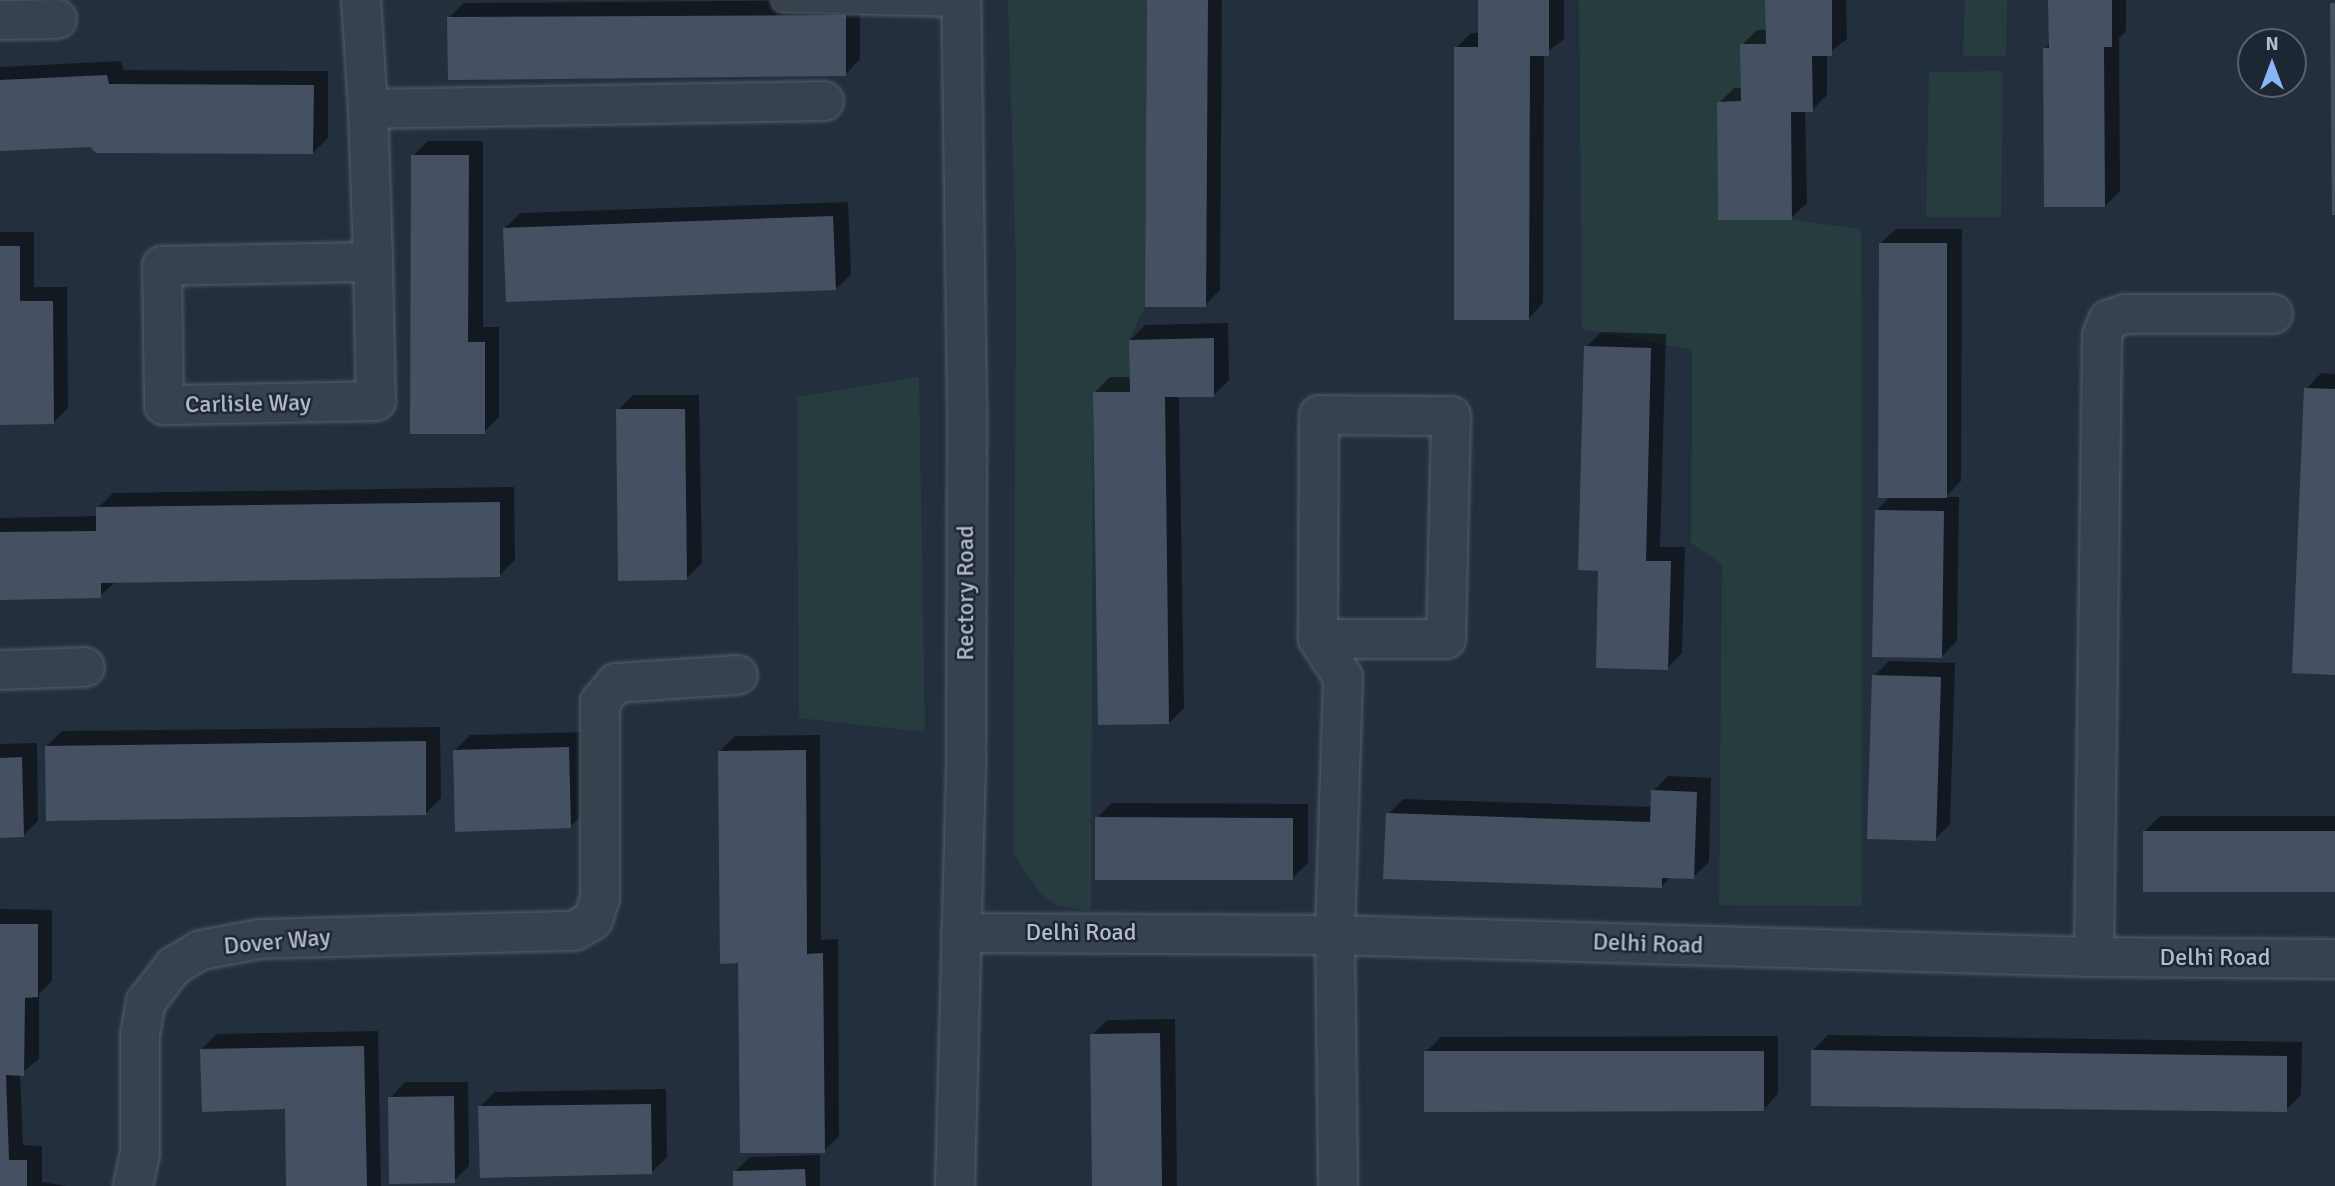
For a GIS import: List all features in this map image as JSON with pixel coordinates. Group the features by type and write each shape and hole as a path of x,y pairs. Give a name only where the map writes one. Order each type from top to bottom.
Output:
{"street":[{"name":"Carlisle Way","path":"361,0 368,109 373,262 376,401 164,405 162,266 373,262"},
{"name":"Rectory Road","path":"955,1186 967,421 961,2"},
{"path":"0,20 57,19"},
{"path":"368,109 824,101"},
{"path":"2094,957 2102,336 2108,320 2124,314 2273,314"},
{"path":"1318,639 1446,639 1451,416 1319,415 1318,639 1343,677 1335,935 1338,1186"},
{"path":"0,670 85,667"},
{"name":"Dover Way","path":"133,1186 140,1153 144,1013 158,983 174,966 201,950 259,939 574,931 593,920 600,898 600,702 616,683 738,675"},
{"name":"Delhi Road","path":"961,933 1335,935 2094,957 2335,959"}],"lane":[{"path":"783,0 961,2"}],"green space":[{"path":"1008,0 1147,0 1145,307 1129,340 1130,392 1093,392 1091,911 1058,906 1040,893 1013,853 1016,267"},
{"path":"1579,0 1772,0 1774,58 1741,101 1717,103 1718,220 1792,220 1861,229 1862,906 1719,905 1722,564 1691,543 1692,350 1582,329"},
{"path":"1965,0 2007,0 2006,56 1963,56"},
{"path":"2003,71 2001,217 1926,217 1929,72"},
{"path":"919,377 925,732 799,718 797,397"}],"building":[{"path":"1147,0 1208,0 1206,307 1145,307"},
{"path":"1478,0 1549,0 1549,56 1530,56 1529,320 1454,320 1454,47 1478,47"},
{"path":"1765,0 1832,0 1832,56 1812,56 1813,112 1791,112 1792,220 1718,220 1717,102 1741,101 1740,44 1766,44"},
{"path":"2048,0 2112,0 2112,47 2104,47 2105,207 2044,207 2043,48 2049,48"},
{"path":"2330,3 2335,3 2335,215 2332,215"},
{"path":"846,15 846,76 448,80 447,17"},
{"path":"107,75 109,84 314,85 313,154 96,153 90,147 0,151 0,80"},
{"path":"411,155 469,155 468,342 485,342 485,434 410,434"},
{"path":"833,216 836,290 506,302 503,228"},
{"path":"1879,243 1947,243 1947,498 1878,498"},
{"path":"0,246 20,246 20,301 53,301 54,424 0,425"},
{"path":"1214,338 1214,397 1165,397 1169,724 1098,725 1093,392 1130,392 1129,340"},
{"path":"1584,346 1651,348 1646,561 1671,561 1668,670 1596,668 1598,571 1578,570"},
{"path":"2304,388 2335,389 2335,675 2292,673"},
{"path":"616,409 685,409 687,580 618,581"},
{"path":"500,502 500,577 101,583 101,598 0,600 0,532 96,531 96,507"},
{"path":"1875,510 1944,511 1942,658 1872,657"},
{"path":"1872,675 1941,677 1936,841 1867,839"},
{"path":"426,741 426,815 46,821 45,746"},
{"path":"569,747 571,828 455,832 453,750"},
{"path":"806,750 807,954 823,953 825,1153 740,1153 738,963 720,964 718,751"},
{"path":"22,757 24,837 0,838 0,758"},
{"path":"1651,790 1697,792 1694,879 1662,878 1662,888 1383,879 1386,813 1650,822"},
{"path":"1095,817 1293,818 1293,880 1095,880"},
{"path":"2143,831 2335,831 2335,892 2143,892"},
{"path":"0,924 38,924 38,997 25,998 24,1076 6,1075 9,1160 27,1160 27,1186 0,1186"},
{"path":"1160,1033 1162,1186 1092,1186 1090,1034"},
{"path":"364,1046 367,1186 286,1186 285,1109 202,1112 200,1049"},
{"path":"1811,1050 2287,1056 2287,1112 1811,1106"},
{"path":"1424,1051 1764,1051 1764,1111 1424,1112"},
{"path":"454,1096 455,1183 389,1184 388,1097"},
{"path":"651,1104 652,1174 480,1178 478,1106"},
{"path":"805,1169 806,1186 733,1186 733,1171"}]}
